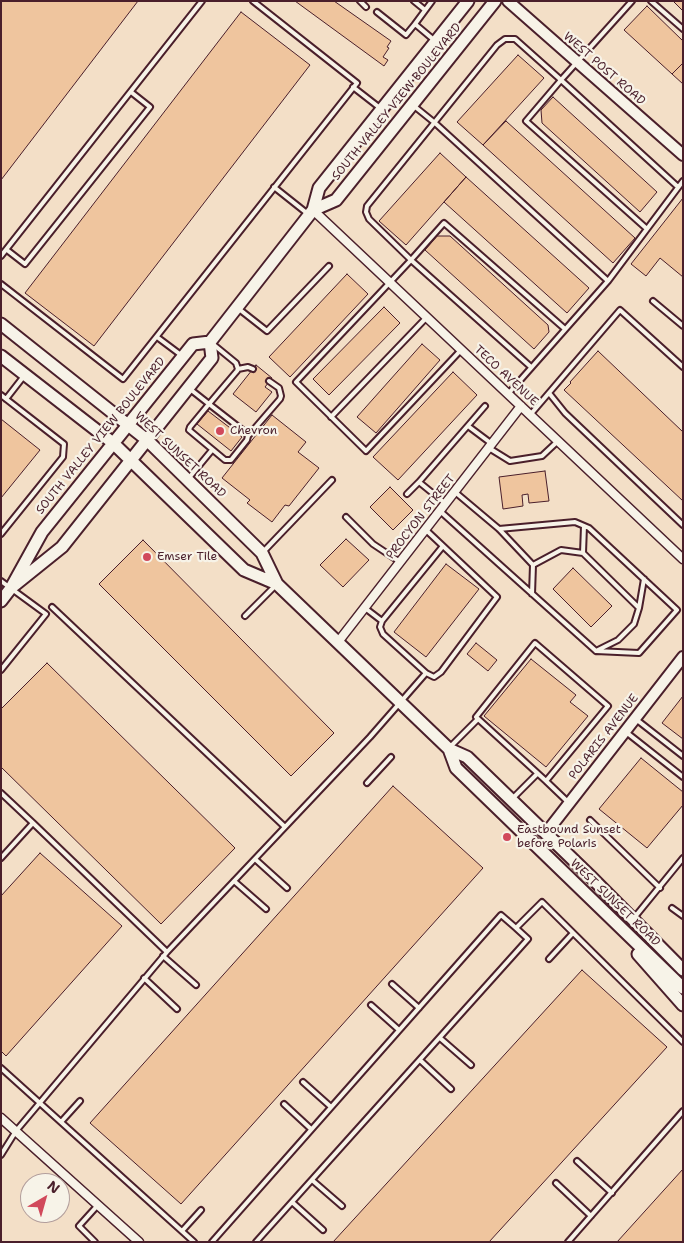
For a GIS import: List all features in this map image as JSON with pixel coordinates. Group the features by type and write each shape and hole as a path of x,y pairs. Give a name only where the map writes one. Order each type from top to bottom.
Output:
{"main road":[{"name":"SOUTH VALLEY VIEW BOULEVARD","path":"1,601 11,588 42,532 193,344 210,342 311,213 319,188 468,1"},
{"name":"SOUTH VALLEY VIEW BOULEVARD","path":"311,213 336,200 495,1"},
{"name":"WEST SUNSET ROAD","path":"1,324 147,440 262,553 277,584"},
{"name":"SOUTH VALLEY VIEW BOULEVARD","path":"11,588 62,547 212,358 210,342"},
{"name":"WEST SUNSET ROAD","path":"1,356 113,444 244,570 277,584 449,749 468,757 683,970"},
{"name":"WEST SUNSET ROAD","path":"449,749 456,768 683,988"},
{"path":"586,894 683,1005"},
{"path":"646,933 683,963"}],"street":[{"name":"WEST POST ROAD","path":"508,1 683,155"},
{"name":"TECO AVENUE","path":"311,213 391,283 683,559"},
{"name":"PROCYON STREET","path":"338,642 521,406"},
{"name":"POLARIS AVENUE","path":"546,833 683,657"},
{"path":"1,1118 139,1242"}],"lane":[{"path":"1,256 202,1"},
{"path":"1,284 123,380 357,83 253,1"},
{"path":"360,1 366,7"},
{"path":"414,1 425,10"},
{"path":"377,12 406,35 432,1"},
{"path":"632,1 526,121 647,229"},
{"path":"651,1 683,29"},
{"path":"414,24 436,41"},
{"path":"531,367 411,260 369,219 366,212 367,206 497,45 505,38 515,40 678,187"},
{"path":"353,87 382,110"},
{"path":"7,250 25,264 144,115 150,107 131,92"},
{"path":"412,105 435,123 608,281"},
{"path":"508,394 608,281 683,181"},
{"path":"274,188 311,213"},
{"path":"461,350 366,450 296,382 391,283 444,223 565,329"},
{"path":"237,308 267,331 330,266"},
{"path":"653,301 683,327"},
{"path":"530,415 620,310 683,367"},
{"path":"331,417 427,318"},
{"path":"157,337 183,357"},
{"path":"210,342 236,363 238,369"},
{"path":"253,369 248,367 238,369 189,430 225,460 231,460 248,436 280,399 281,396 278,388 269,381"},
{"path":"6,399 25,374"},
{"path":"188,388 248,436"},
{"path":"549,393 564,413 683,525"},
{"path":"1,396 64,444 63,457 1,534"},
{"path":"407,494 485,406"},
{"path":"468,426 510,461 542,456 558,441"},
{"path":"188,480 212,450"},
{"path":"262,553 332,480"},
{"path":"418,482 446,504"},
{"path":"455,492 499,529 533,565 532,594"},
{"path":"440,511 596,651 640,653 677,610 589,528 575,522 499,529"},
{"path":"346,517 373,544 400,562"},
{"path":"583,553 584,526"},
{"path":"426,530 443,546 497,597 441,672 434,677 426,673 383,634 380,628 382,621 443,546"},
{"path":"533,565 561,550 583,553 639,608"},
{"path":"596,651 618,640 634,624 644,579"},
{"path":"1,581 46,614 1,670"},
{"path":"245,616 277,584"},
{"path":"52,607 285,827"},
{"path":"365,608 382,621"},
{"path":"449,749 478,719 476,717 534,643 608,706 546,782"},
{"path":"1,1155 16,1130 165,954 370,737 426,673"},
{"path":"478,719 570,803"},
{"path":"635,719 683,756"},
{"path":"625,731 683,777"},
{"path":"367,782 390,757"},
{"path":"511,799 537,774"},
{"path":"1,793 196,985"},
{"path":"590,820 660,888"},
{"path":"1,858 33,823"},
{"path":"633,920 683,858"},
{"path":"255,859 287,888"},
{"path":"234,881 266,910"},
{"path":"516,928 542,902 683,1042"},
{"path":"672,908 683,916"},
{"path":"212,1242 501,915 528,939 256,1242"},
{"path":"549,959 572,932"},
{"path":"144,978 177,1009"},
{"path":"392,984 419,1008"},
{"path":"371,1005 399,1030"},
{"path":"440,1038 471,1065"},
{"path":"420,1060 452,1088"},
{"path":"1,1068 194,1242"},
{"path":"304,1082 331,1107"},
{"path":"61,1122 80,1101"},
{"path":"284,1104 312,1129"},
{"path":"568,1242 683,1111"},
{"path":"577,1161 612,1193"},
{"path":"312,1180 342,1206"},
{"path":"556,1183 591,1216"},
{"path":"292,1202 323,1230"},
{"path":"95,1242 79,1226 98,1205"},
{"path":"182,1231 201,1210"}],"shaded area":[{"path":"1,1 683,1 683,1242 1,1242"}],"building":[{"path":"1,1 138,1 1,180"},
{"path":"295,1 334,1 391,41 383,57 388,60 384,66"},
{"path":"673,1 683,1 683,11"},
{"path":"647,6 683,41 683,63 672,74 624,30"},
{"path":"241,12 310,65 94,346 25,293"},
{"path":"518,55 544,78 483,145 457,122"},
{"path":"683,63 683,84 672,74"},
{"path":"553,97 657,192 640,212 542,123 541,110"},
{"path":"506,121 635,238 613,263 483,145"},
{"path":"440,153 466,177 406,245 379,221"},
{"path":"466,177 589,288 567,313 444,202"},
{"path":"683,198 683,277 660,258 646,276 631,264"},
{"path":"437,236 450,236 548,325 549,332 534,349 425,250"},
{"path":"347,274 368,294 290,377 269,357"},
{"path":"384,307 400,323 329,395 313,379"},
{"path":"422,344 440,360 376,433 357,417"},
{"path":"598,351 683,432 683,501 564,390"},
{"path":"256,365 272,378 265,387 272,392 256,412 233,394"},
{"path":"453,372 477,395 398,480 373,457"},
{"name":"Chevron","path":"208,411 242,437 231,451 197,424"},
{"path":"272,415 306,442 298,452 319,468 289,506 285,505 272,522 247,503 250,500 222,478"},
{"path":"1,419 40,450 1,498"},
{"path":"545,471 549,501 529,503 528,494 522,495 523,506 503,509 499,477"},
{"path":"390,487 413,510 393,530 370,507"},
{"path":"346,539 369,560 343,587 320,565"},
{"path":"143,540 334,733 291,776 99,584"},
{"path":"446,564 479,589 426,657 394,632"},
{"path":"573,568 612,606 591,627 553,589"},
{"path":"476,643 497,660 488,671 467,654"},
{"path":"531,659 576,695 570,702 588,716 546,767 484,716"},
{"path":"47,663 235,848 161,924 1,767 1,709"},
{"path":"683,696 683,739 662,723"},
{"path":"641,758 683,792 683,805 647,848 599,809"},
{"path":"393,786 483,868 181,1204 90,1123"},
{"path":"40,853 122,926 6,1056 1,1051 1,896"},
{"path":"582,970 667,1047 489,1242 333,1242"},
{"path":"683,1169 683,1242 617,1242"}],"place":[{"name":"Chevron","path":"220,431"},
{"name":"Emser Tile","path":"147,557"},
{"name":"Eastbound Sunset before Polaris","path":"507,837"}]}
